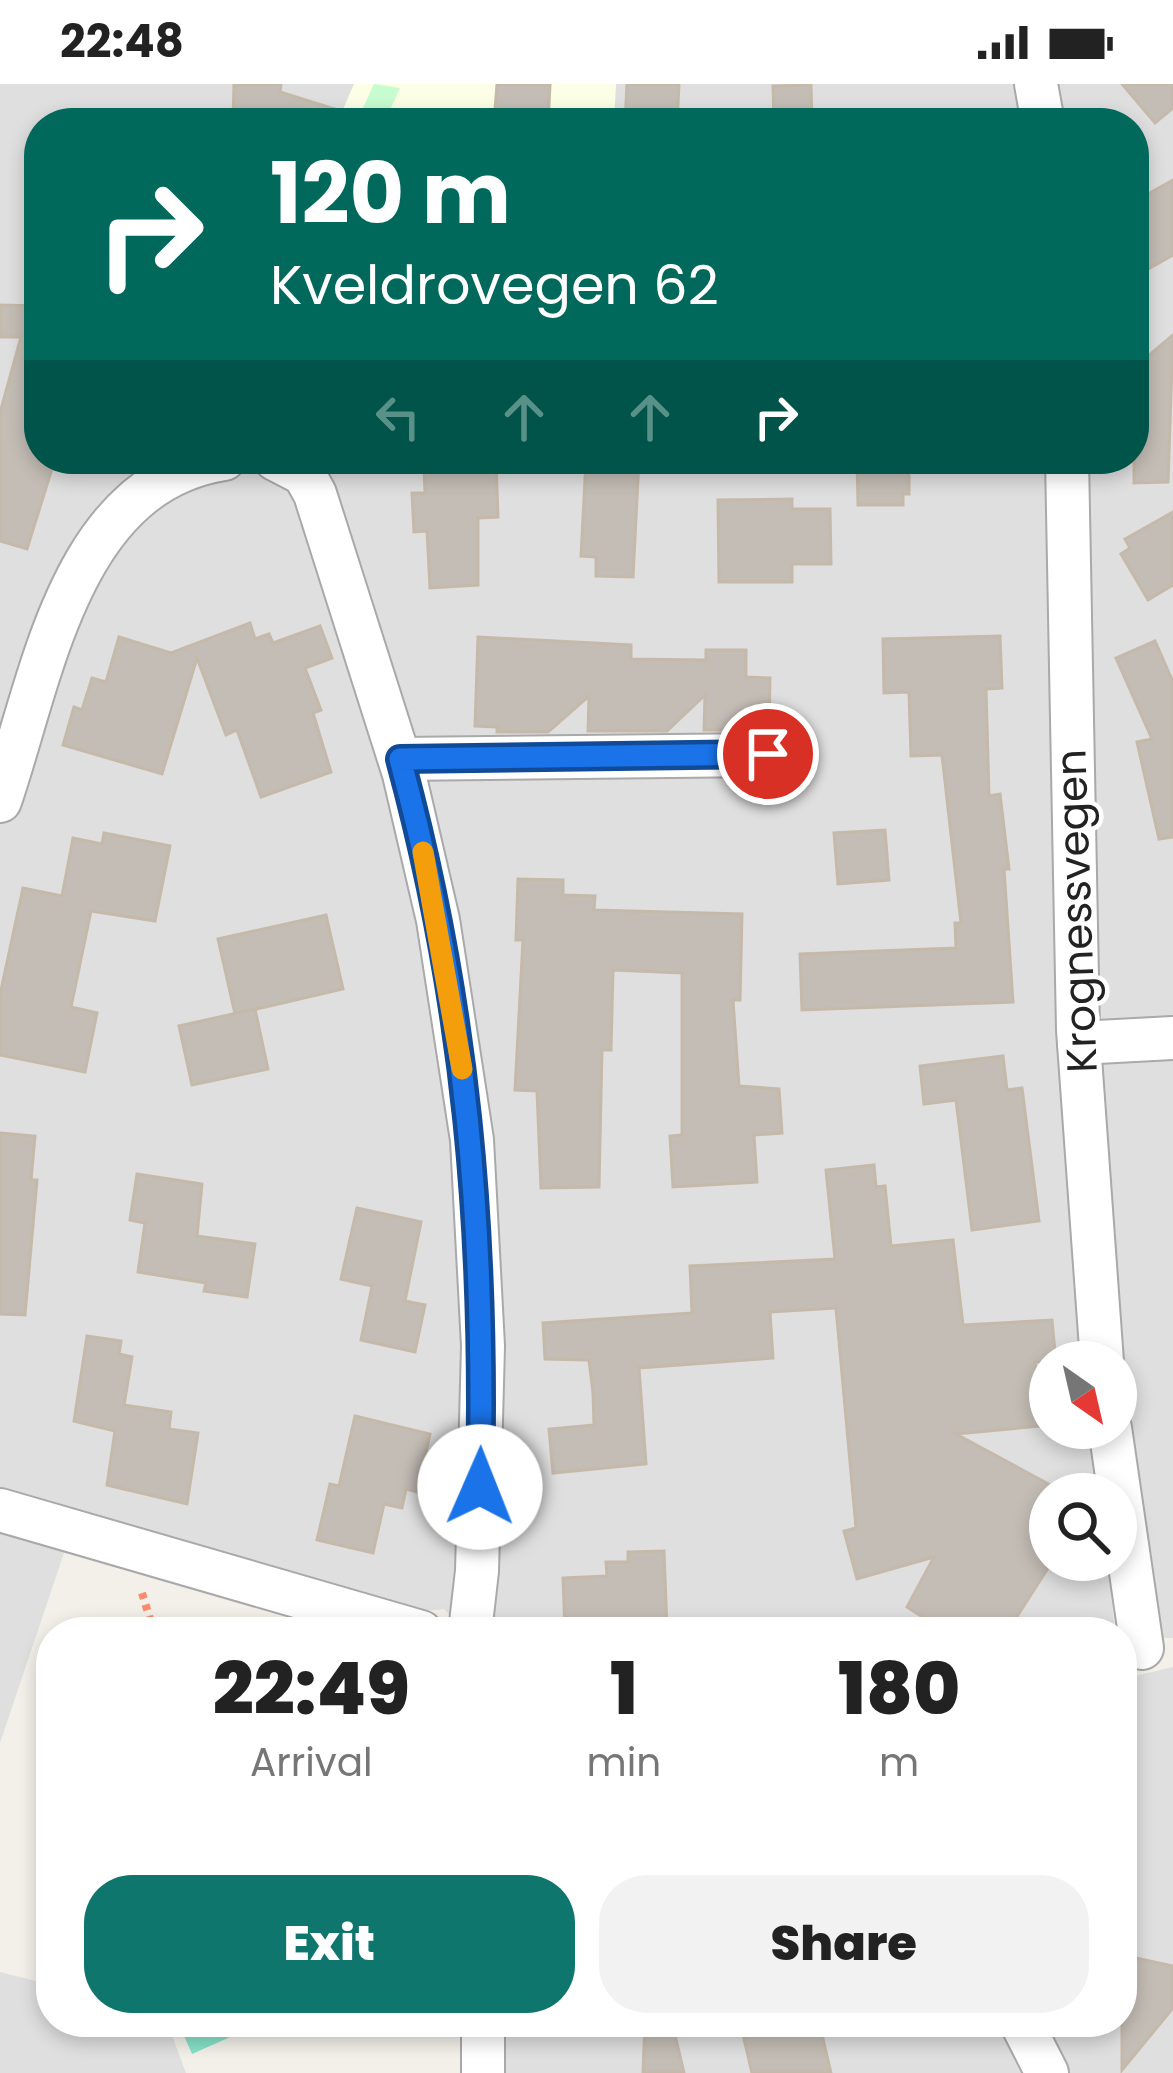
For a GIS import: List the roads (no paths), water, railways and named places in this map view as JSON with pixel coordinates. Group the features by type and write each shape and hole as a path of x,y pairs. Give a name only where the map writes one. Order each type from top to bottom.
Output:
{"street":[{"path":"0,801 49,649 85,564 105,532 174,474"},
{"path":"304,474 315,494 400,759 438,920 478,1186 482,1429 471,1617"},
{"name":"Krognessvegen","path":"1066,474 1079,1043 1100,1341"},
{"path":"400,759 768,754"},
{"path":"1079,1043 1173,1038"},
{"path":"1113,1449 1146,1649"},
{"path":"0,1510 369,1617"},
{"path":"483,2037 483,2073"},
{"path":"1029,2037 1047,2073"}]}
